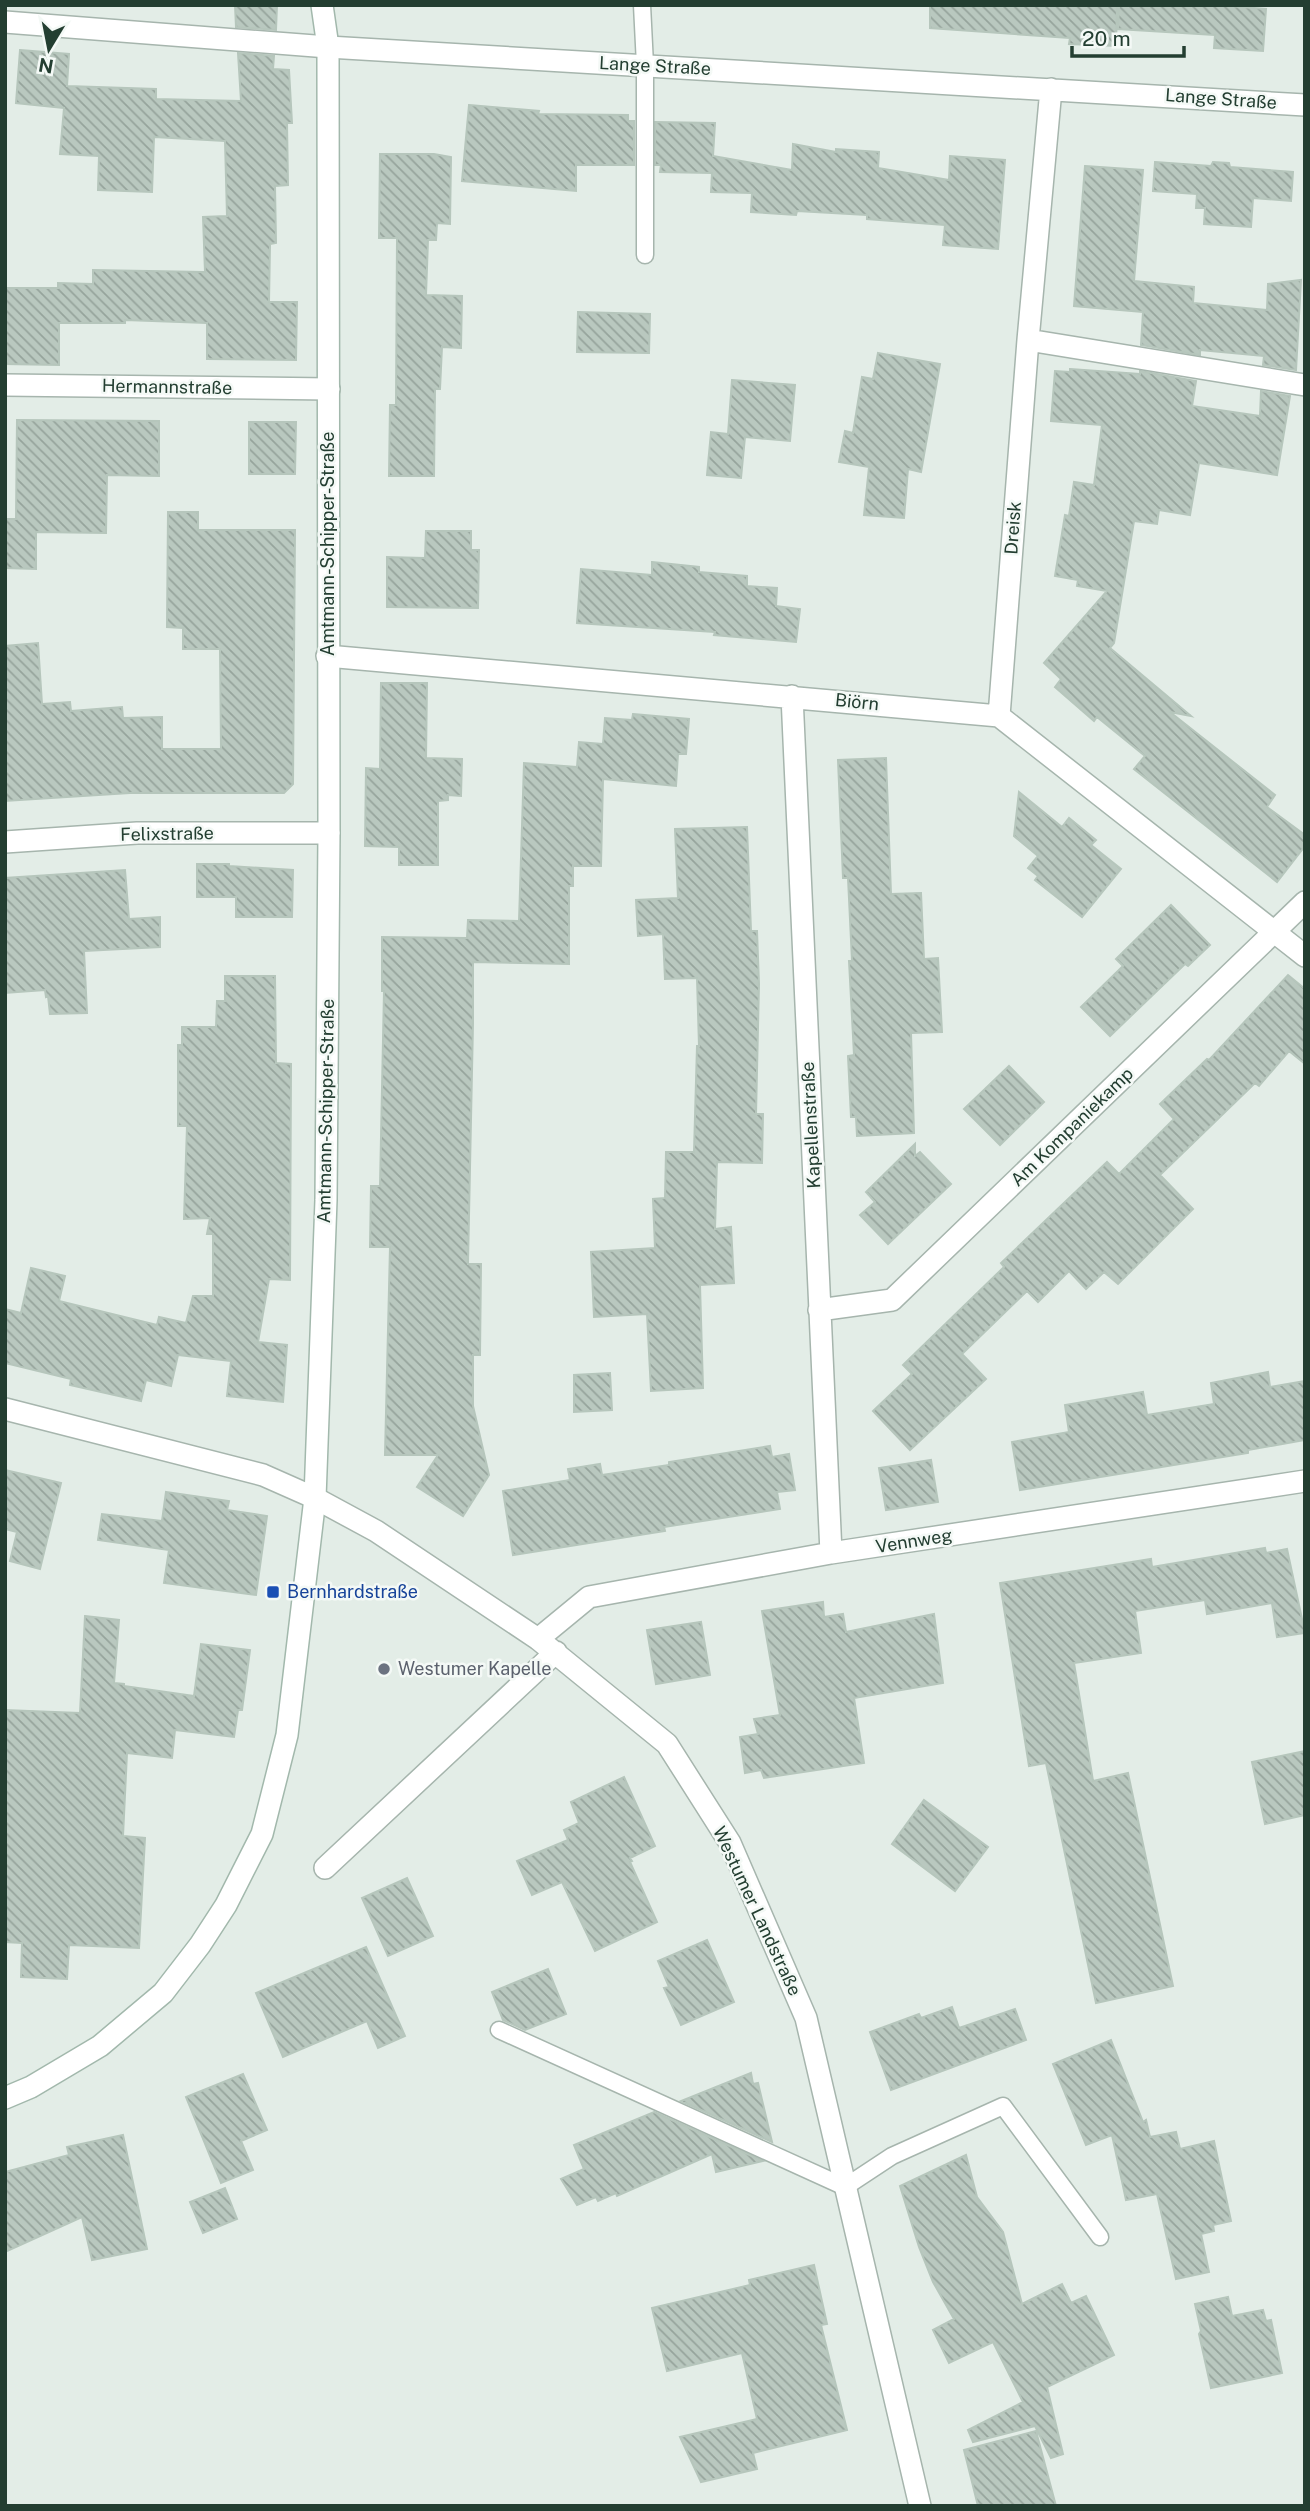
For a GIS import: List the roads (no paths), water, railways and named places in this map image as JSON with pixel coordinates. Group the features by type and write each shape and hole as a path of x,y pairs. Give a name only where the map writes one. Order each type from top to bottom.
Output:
{"street":[{"name":"Amtmann-Schipper-Straße","path":"5,2098 31,2087 100,2046 163,1993 200,1945 226,1905 262,1834 287,1735 315,1497 326,1200 329,833 328,47 322,5"},
{"name":"Lange Straße","path":"5,22 328,47 1305,105"},
{"name":"Dreisk","path":"999,716 1028,340 1051,89"},
{"path":"1028,340 1305,385"},
{"name":"Hermannstraße","path":"5,385 329,389"},
{"name":"Biörn","path":"327,656 999,716"},
{"name":"Kapellenstraße","path":"792,696 831,1553"},
{"path":"999,716 1305,956"},
{"name":"Felixstraße","path":"5,842 137,833 329,833"},
{"name":"Am Kompaniekamp","path":"819,1310 892,1300 1305,902"},
{"path":"5,1409 263,1475 315,1497"},
{"name":"Vennweg","path":"538,1639 589,1597 831,1553 1304,1485"},
{"name":"Westumer Landstraße","path":"315,1497 376,1531 538,1639 667,1744 730,1843 806,2018 920,2506"},
{"path":"325,1868 556,1653"}],"lane":[{"path":"642,5 645,65 645,255"},
{"path":"499,2030 845,2187 892,2156 1003,2106 1100,2237"}],"place":[{"name":"Bernhardstraße","path":"273,1592"},
{"name":"Westumer Kapelle","path":"384,1669"}]}
